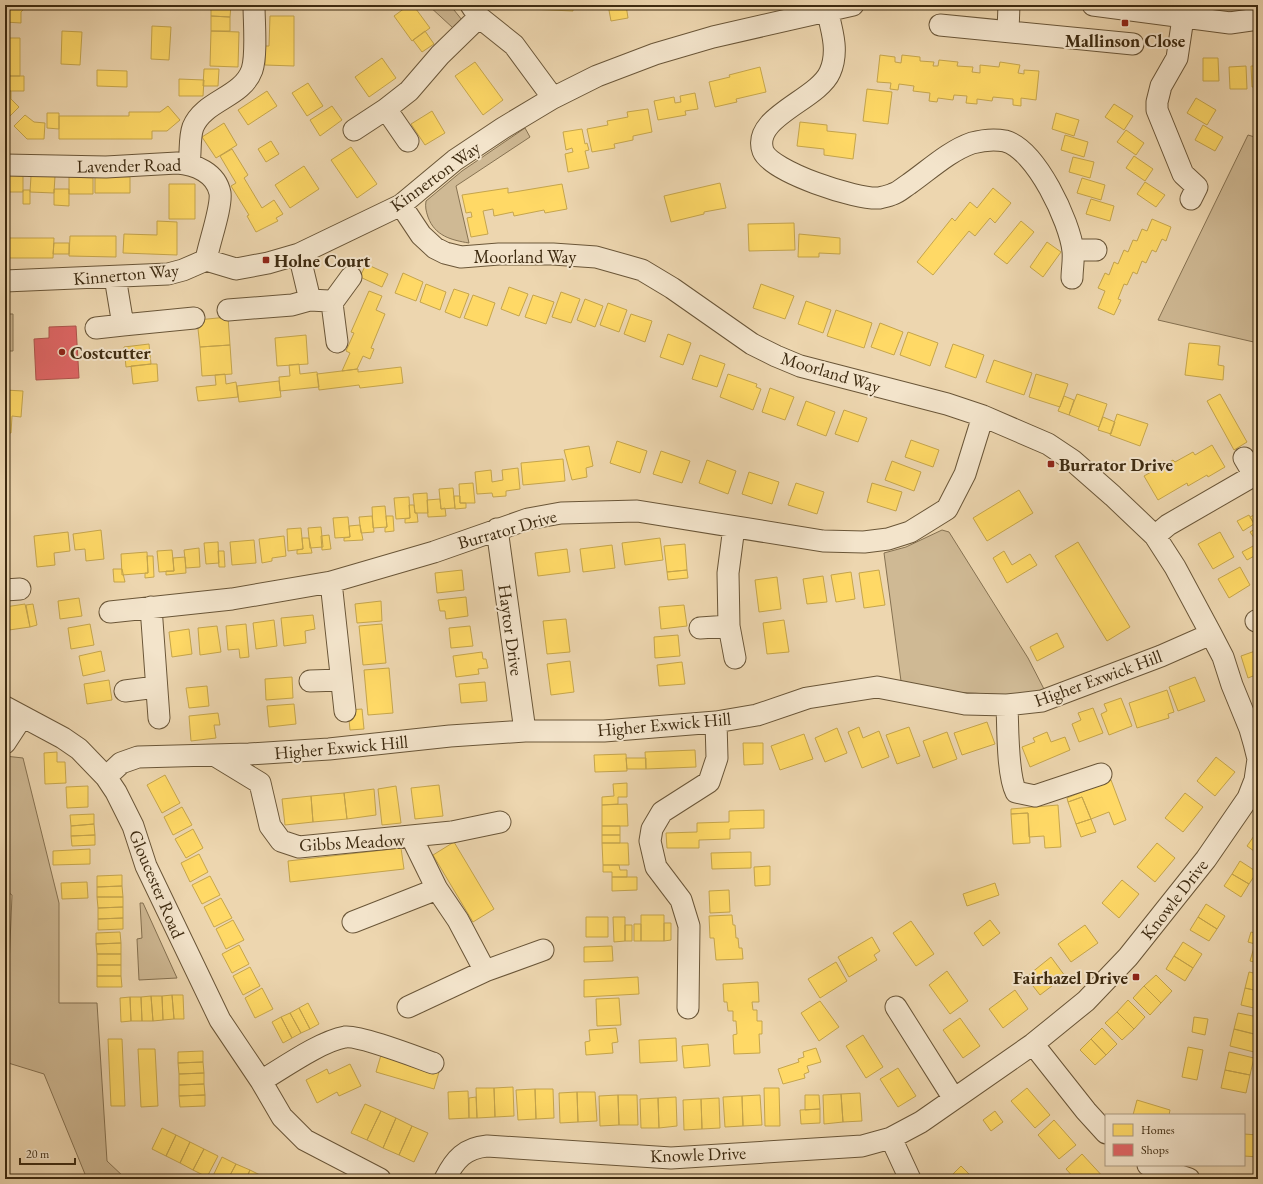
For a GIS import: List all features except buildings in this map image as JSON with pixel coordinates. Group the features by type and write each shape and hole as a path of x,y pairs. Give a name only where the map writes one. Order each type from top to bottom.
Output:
{"street":[{"path":"189,164 192,135 198,119 207,110 239,88 252,69 254,5"},
{"name":"Kinnerton Way","path":"5,281 168,274 183,270 206,260 236,269 268,264 300,254 401,205 455,160 503,128 553,98 597,76 655,54 753,27 853,5"},
{"path":"1008,31 1009,5"},
{"path":"1093,5 1230,23 1258,20"},
{"path":"354,130 386,109 409,91 440,55 474,10 514,45 553,98"},
{"path":"827,10 833,35 834,52 830,72 824,83 771,121 766,128 763,138 763,151 778,165 808,181 882,204 952,153 970,144 994,140 1006,141 1018,147 1028,156 1048,185 1057,202 1073,250 1072,278"},
{"path":"1183,18 1177,58 1161,86 1157,102 1157,110 1183,174 1200,190"},
{"path":"940,25 1133,44"},
{"path":"386,109 408,140"},
{"name":"Lavender Road","path":"5,165 106,167 189,164 209,175 220,194 216,221 206,260"},
{"name":"Moorland Way","path":"401,205 420,235 435,248 445,253 460,257 499,254 596,257 642,270 672,288 752,344 776,356 800,366 947,404 983,416 1048,444 1072,460 1155,536 1175,567 1212,634"},
{"path":"1073,250 1096,250"},
{"path":"300,254 310,300"},
{"path":"115,277 123,325"},
{"path":"337,342 332,303 351,277"},
{"path":"228,310 292,304 310,300 329,301 332,303"},
{"path":"96,328 194,318"},
{"name":"Burrator Drive","path":"110,612 232,599 331,582 434,552 528,519 561,512 644,512 822,541 857,542 888,539 910,532 947,509 953,500 965,474 983,416"},
{"path":"1155,536 1168,525 1252,468"},
{"path":"734,527 728,573 729,626 735,658"},
{"name":"Haytor Drive","path":"497,529 525,731"},
{"path":"331,582 345,711"},
{"path":"152,607 159,718"},
{"path":"700,628 729,626"},
{"name":"Higher Exwick Hill","path":"106,777 121,763 138,757 329,749 450,736 525,731 604,731 716,722 757,714 807,698 877,687 965,704 1007,705 1042,701 1161,656 1212,634"},
{"name":"Knowle Drive","path":"445,1179 455,1162 461,1156 469,1150 488,1146 671,1158 862,1146 891,1138 909,1130 1033,1044 1086,1001 1128,957 1206,859 1248,798 1256,773 1258,759 1250,729 1232,685 1223,657 1212,634"},
{"path":"310,682 341,680"},
{"path":"125,691 156,687"},
{"path":"1007,705 1011,774 1013,786 1016,792 1035,796 1102,774"},
{"path":"5,743 14,712"},
{"name":"Gloucester Road","path":"14,712 64,738 79,749 106,777 116,792 133,826 146,866 220,1020 261,1081 282,1117 299,1135 316,1147 380,1179"},
{"path":"688,1008 689,926 681,900 656,867 650,841 652,829 662,812 710,782 717,758 716,722"},
{"name":"Gibbs Meadow","path":"213,755 260,783 270,826 281,841 299,847 411,836 437,889 458,920 485,971"},
{"path":"411,836 452,832 500,822"},
{"path":"353,922 437,889"},
{"path":"408,1007 485,971 544,950"},
{"path":"896,1007 954,1099"},
{"path":"261,1081 329,1042 346,1037 360,1039 433,1063"},
{"path":"1033,1044 1086,1111 1105,1132"},
{"path":"891,1138 910,1179"},
{"path":"1150,1166 1189,1179"}],"shaded area":[{"path":"428,5 450,5 462,20 453,28"},
{"path":"525,128 530,137 456,186 469,243 444,236 439,233 428,217 426,201 462,171"},
{"path":"1248,135 1258,138 1258,343 1158,320"},
{"path":"5,314 13,314 13,351 5,351"},
{"path":"942,530 949,532 1028,658 1045,691 1007,695 952,692 901,681 884,553 906,547"},
{"path":"5,756 23,758 59,903 59,1003 97,1003 107,1161 126,1179 87,1179 44,1074 5,1062 12,895 5,890"},
{"path":"140,903 143,903 177,978 139,980 137,939 142,938"}],"place":[{"name":"Mallinson Close","path":"1125,23"},
{"name":"Holne Court","path":"266,260"},
{"name":"Costcutter","path":"62,352"},
{"name":"Burrator Drive","path":"1051,464"},
{"name":"Fairhazel Drive","path":"1136,977"}]}
